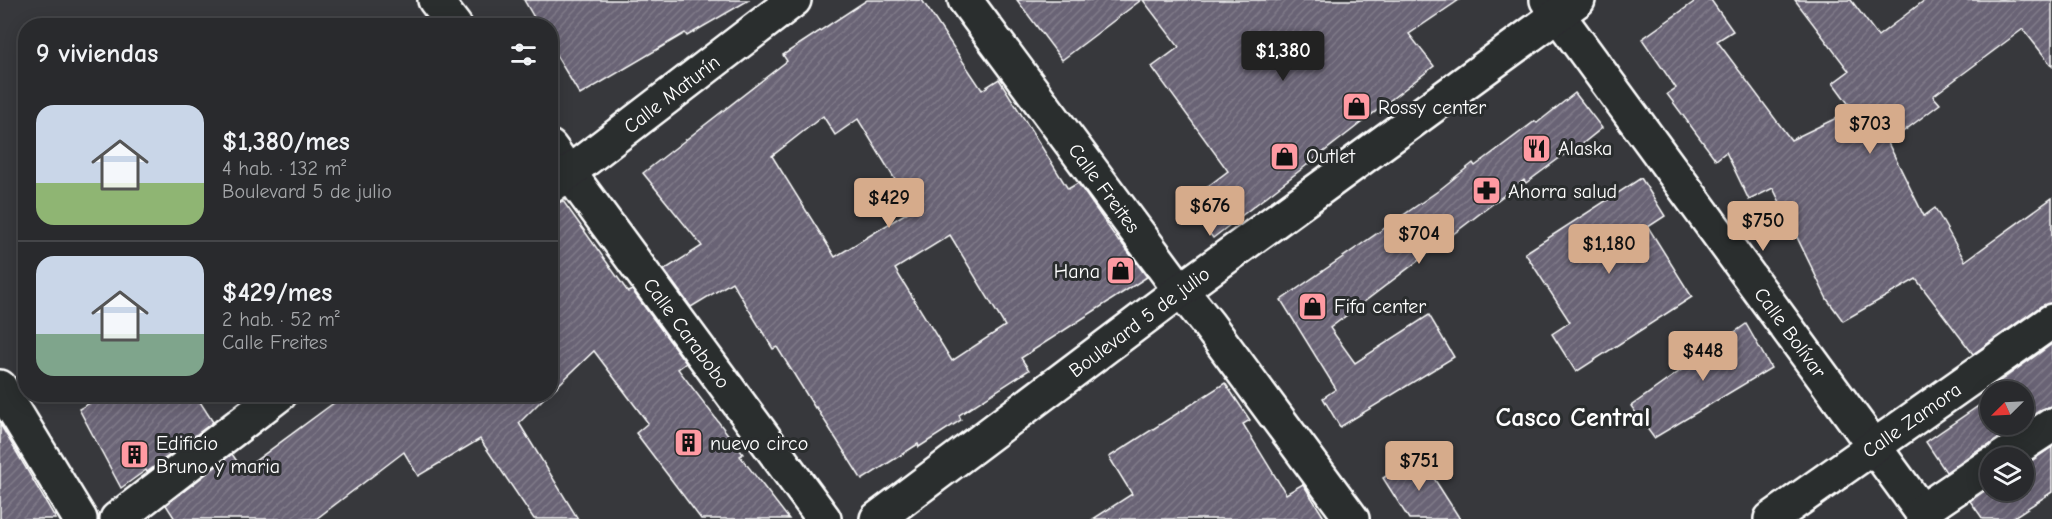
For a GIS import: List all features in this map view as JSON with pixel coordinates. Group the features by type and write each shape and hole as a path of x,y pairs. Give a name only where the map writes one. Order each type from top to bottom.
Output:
{"street":[{"path":"435,0 449,18"},
{"name":"Calle Maturín","path":"560,180 794,0"},
{"name":"Calle Freites","path":"965,0 1352,519"},
{"name":"Boulevard 5 de julio","path":"877,519 1561,5"},
{"name":"Calle Bolívar","path":"1561,5 1924,515"},
{"name":"Calle Carabobo","path":"560,180 824,519"},
{"name":"Calle Zamora","path":"1771,519 2052,321"},
{"path":"0,387 80,519"},
{"path":"117,519 270,402"},
{"path":"2019,447 2052,425"},
{"path":"1924,515 1980,473"}],"building":[{"path":"524,0 749,0 687,36 685,33 580,95 558,58 558,18 534,18"},
{"path":"867,0 922,0 982,90 999,79 1068,189 1078,183 1119,242 1147,277 1021,358 1029,370 959,415 961,420 862,480 777,347 773,349 732,282 691,307 664,270 702,246 643,173 787,61 783,55","holes":["823,116 835,135 858,119 913,209 835,257 772,156","950,235 1005,326 952,361 895,269"]},
{"path":"1017,0 1141,0 1062,60"},
{"path":"1143,0 1459,0 1409,34 1434,66 1213,238 1186,203 1228,171 1152,67 1179,47"},
{"path":"1697,0 1711,0 1733,31 1717,41 1791,140 1853,110 1833,83 1849,71 1795,0 1851,0 1878,36 1925,0 2052,0 2052,66 2023,29 1933,96 1940,104 1888,143 1924,216 1935,208 1965,261 2052,198 2052,303 2041,306 1973,354 1916,279 1843,321 1827,299 1773,188 1749,200 1726,152 1716,160 1667,94 1676,88 1642,39"},
{"path":"1575,93 1602,128 1567,156 1565,154 1526,183 1524,180 1330,328 1355,363 1429,315 1454,357 1340,427 1323,398 1336,389 1281,300 1438,191 1473,163 1475,166 1535,121 1537,123"},
{"path":"1641,178 1665,216 1648,227 1692,297 1576,372 1552,334 1570,322 1525,253"},
{"path":"563,201 628,292 632,290 686,363 678,369 743,454 740,456 789,519 701,519 636,433 648,423 594,351 558,385 558,203"},
{"path":"1746,324 1771,368 1654,438 1631,406"},
{"path":"2052,344 2052,406 2034,414 2034,381 2000,381"},
{"path":"1225,383 1250,420 1243,424 1286,494 1303,484 1325,519 1093,519 1132,494 1109,457"},
{"name":"Edificio Bruno y maria","path":"92,402 200,402 213,422 147,472 146,470 121,488 79,409"},
{"path":"335,402 540,402 519,423 578,519 534,519 480,439 418,476 404,452 316,519 175,519 166,505 232,454 243,470"},
{"path":"1980,405 1980,435 2004,435 1988,446 1980,447 1946,472 1926,442"},
{"path":"0,424 56,519 0,519"},
{"path":"2052,447 2052,492 2011,519 1983,519 1970,501 1980,494 1980,501 2034,501 2034,459"},
{"path":"1419,455 1460,519 1409,519 1383,478"}],"place":[{"name":"Rossy center","path":"1357,107"},
{"name":"Alaska","path":"1537,148"},
{"name":"Outlet","path":"1285,156"},
{"name":"Ahorra salud","path":"1487,191"},
{"name":"Hana","path":"1121,271"},
{"name":"Fifa center","path":"1313,306"},
{"name":"nuevo circo","path":"689,443"},
{"name":"Edificio Bruno y maria","path":"135,455"}],"district":[{"name":"Casco Central","path":"1573,417"}]}
